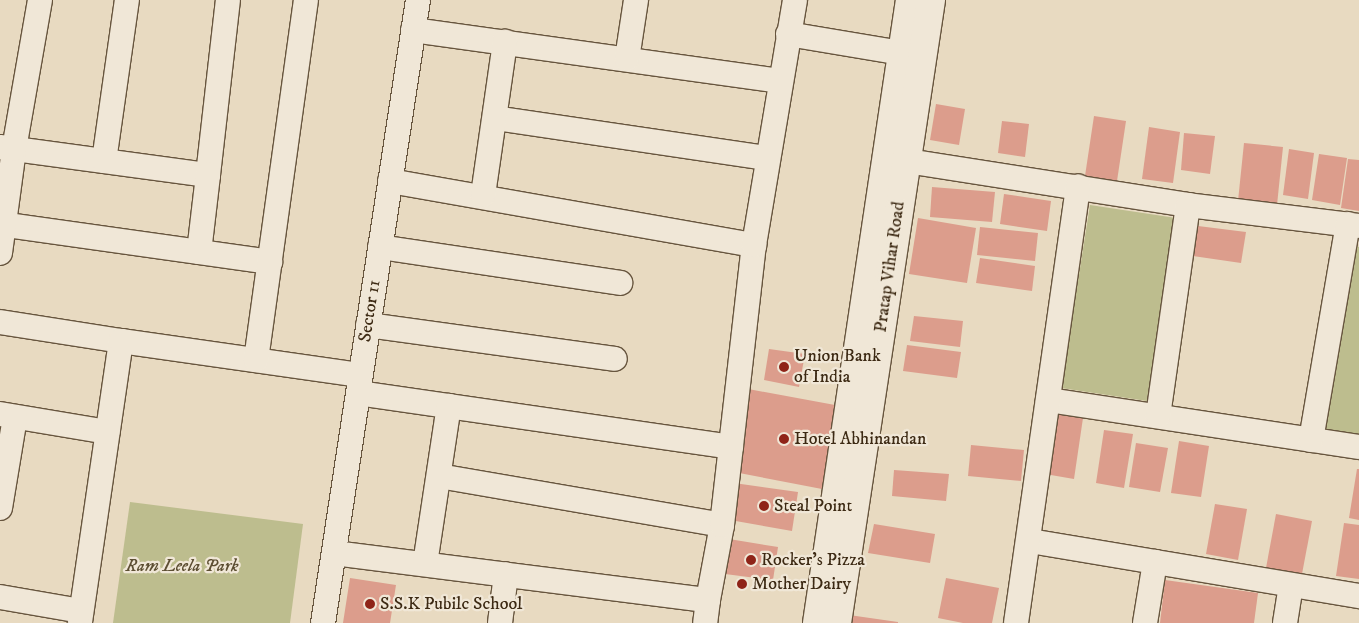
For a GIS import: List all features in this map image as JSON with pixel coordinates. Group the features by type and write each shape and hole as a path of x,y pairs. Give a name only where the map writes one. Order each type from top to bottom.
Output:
{"street":[{"path":"0,253 7,148 40,0"},
{"path":"104,161 128,0"},
{"path":"198,252 228,0"},
{"path":"256,360 306,0"},
{"name":"Sector 11","path":"323,623 418,0"},
{"path":"627,60 636,0"},
{"path":"705,623 722,526 754,245 767,158 795,0"},
{"name":"Pratap Vihar Road","path":"837,623 895,160 901,53 910,0"},
{"name":"Pratap Vihar Road","path":"817,623 895,160 931,0"},
{"path":"413,30 780,81"},
{"path":"788,34 901,53"},
{"path":"483,195 506,42"},
{"path":"495,118 767,158"},
{"path":"7,148 208,175"},
{"path":"895,160 1078,186 1188,205 1353,225 1311,440"},
{"path":"390,181 483,195 754,245"},
{"path":"1016,623 1030,541 1078,186"},
{"path":"1158,416 1188,205"},
{"path":"2,224 270,262"},
{"path":"380,247 620,283"},
{"path":"0,322 256,360 449,406 731,447"},
{"path":"368,325 615,359"},
{"path":"0,597 81,617 121,340"},
{"path":"1048,400 1359,447"},
{"path":"425,564 449,406"},
{"path":"0,508 8,416 108,432"},
{"path":"439,476 722,526"},
{"path":"1030,541 1359,596"},
{"path":"334,553 708,600"},
{"path":"1145,623 1155,562"},
{"path":"500,623 506,574"},
{"path":"1285,623 1291,585"}],"green space":[{"path":"1090,205 1176,218 1147,401 1061,388"},
{"path":"1351,245 1359,247 1359,435 1322,429"},
{"name":"Ram Leela Park","path":"130,502 303,524 290,623 113,623"}],"building":[{"path":"936,104 965,109 959,145 930,140"},
{"path":"1094,116 1126,121 1117,181 1085,176"},
{"path":"1002,121 1029,124 1025,157 998,153"},
{"path":"1149,127 1180,132 1173,183 1142,179"},
{"path":"1184,133 1215,136 1210,174 1181,170"},
{"path":"1244,143 1283,147 1277,205 1238,201"},
{"path":"1289,149 1314,153 1308,199 1283,195"},
{"path":"1319,154 1347,158 1340,205 1312,200"},
{"path":"1348,159 1359,160 1359,211 1341,208"},
{"path":"932,187 995,192 992,222 930,217"},
{"path":"1004,194 1051,201 1047,231 1000,224"},
{"path":"918,218 976,228 967,283 909,274"},
{"path":"1190,225 1246,232 1241,263 1186,255"},
{"path":"980,227 1038,233 1035,261 977,255"},
{"path":"980,258 1035,266 1032,291 976,283"},
{"path":"914,316 963,321 960,347 910,341"},
{"path":"907,345 961,352 957,378 903,371"},
{"name":"Union Bank of India","path":"769,349 805,354 799,387 764,380"},
{"name":"Hotel Abhinandan","path":"743,388 835,405 822,489 734,472"},
{"path":"1054,414 1083,418 1074,479 1045,474"},
{"path":"1104,430 1133,434 1124,488 1096,483"},
{"path":"1179,441 1209,446 1201,497 1171,493"},
{"path":"1136,443 1168,448 1160,492 1129,487"},
{"path":"971,445 1024,450 1021,481 968,476"},
{"path":"1357,469 1359,469 1359,520 1349,518"},
{"path":"894,470 949,474 946,501 892,496"},
{"name":"Steal Point","path":"734,483 798,492 792,531 730,520"},
{"path":"1215,504 1247,509 1238,560 1206,554"},
{"path":"1276,514 1312,521 1302,574 1266,568"},
{"path":"1344,523 1359,525 1359,579 1336,576"},
{"path":"874,524 935,534 930,563 868,553"},
{"name":"Rocker's Pizza","path":"729,539 778,547 773,580 725,574"},
{"name":"S.S.K Pubilc School","path":"350,578 396,585 390,623 343,623"},
{"path":"946,578 999,588 992,623 963,623 938,618"},
{"path":"1165,580 1258,593 1254,623 1160,623"},
{"path":"849,615 898,622 898,623 848,623"}],"place":[{"name":"Union Bank of India","path":"784,367"},
{"name":"Hotel Abhinandan","path":"784,439"},
{"name":"Steal Point","path":"764,506"},
{"name":"Rocker's Pizza","path":"751,560"},
{"name":"Mother Dairy","path":"742,584"},
{"name":"S.S.K Pubilc School","path":"370,604"}]}
